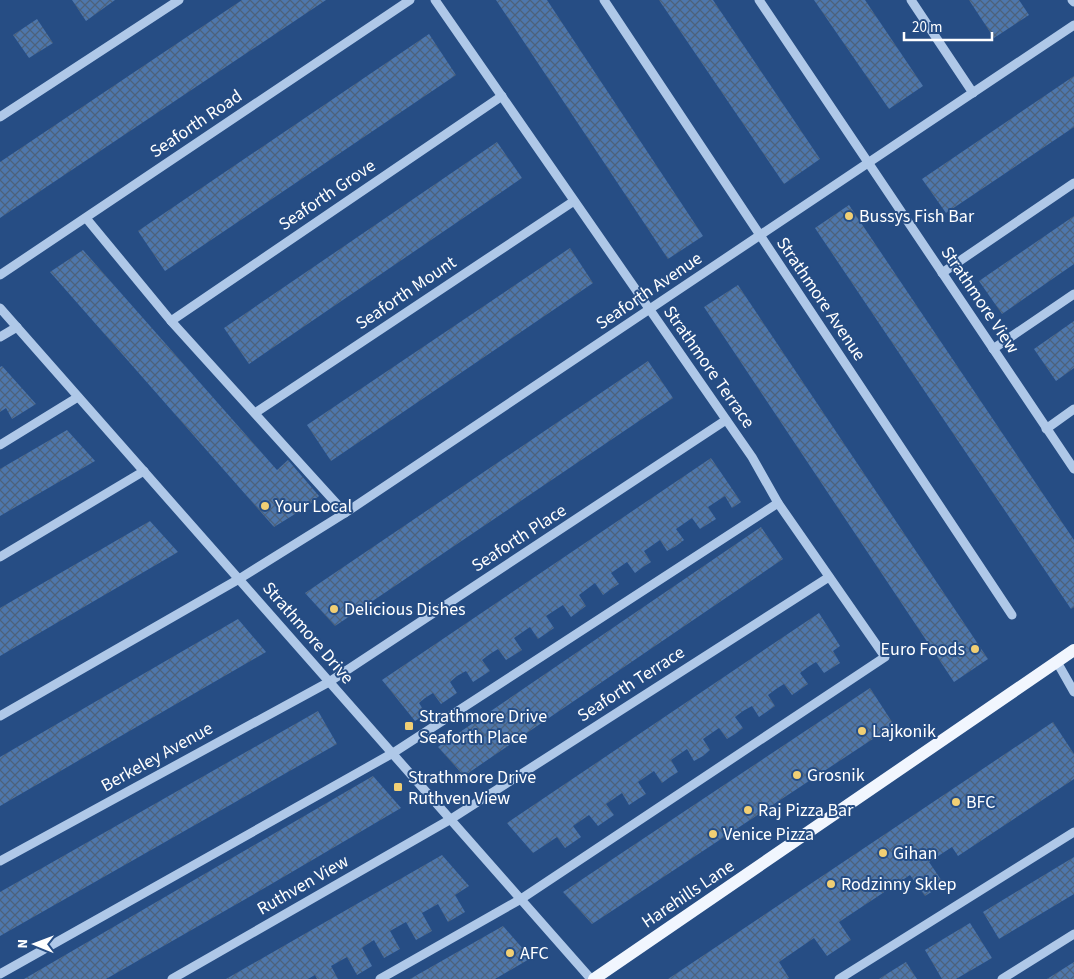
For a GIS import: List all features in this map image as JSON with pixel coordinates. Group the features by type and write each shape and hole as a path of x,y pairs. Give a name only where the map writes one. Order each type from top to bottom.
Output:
{"main road":[{"name":"Harehills Lane","path":"593,979 1074,650"}],"street":[{"path":"0,117 179,0"},
{"name":"Seaforth Road","path":"0,275 410,0"},
{"name":"Strathmore Terrace","path":"435,0 752,457 778,503 885,657 521,899"},
{"name":"Strathmore Avenue","path":"604,0 1012,615"},
{"name":"Strathmore View","path":"759,0 1074,469"},
{"path":"910,0 973,93"},
{"name":"Seaforth Avenue","path":"0,716 239,579 345,514 1074,25"},
{"name":"Seaforth Grove","path":"171,321 502,96"},
{"path":"942,273 1074,183"},
{"name":"Seaforth Mount","path":"255,413 574,201"},
{"path":"86,218 171,321 345,514"},
{"path":"993,349 1074,294"},
{"name":"Strathmore Drive","path":"0,308 593,979"},
{"path":"0,337 17,327"},
{"path":"0,444 78,397"},
{"path":"1046,429 1074,409"},
{"name":"Seaforth Place","path":"329,682 726,420"},
{"path":"0,558 144,471"},
{"path":"0,974 392,753 778,503"},
{"name":"Seaforth Terrace","path":"451,820 830,577"},
{"path":"1057,662 1074,692"},
{"name":"Berkeley Avenue","path":"0,861 329,682"},
{"name":"Ruthven View","path":"172,979 451,820"},
{"path":"839,979 1074,832"},
{"path":"380,979 521,899"},
{"path":"1002,979 1074,934"}],"building":[{"path":"72,0 115,0 86,21"},
{"path":"242,0 326,0 0,218 0,162"},
{"path":"496,0 547,0 703,236 668,259"},
{"path":"659,0 713,0 820,159 784,184"},
{"path":"814,0 865,0 923,86 889,109"},
{"path":"969,0 1019,0 1029,15 994,38"},
{"path":"37,19 53,43 29,58 13,35"},
{"path":"429,34 456,75 165,271 138,231"},
{"path":"1074,76 1074,127 946,213 922,179"},
{"path":"497,142 522,178 249,364 224,328"},
{"path":"849,205 1074,540 1074,607 1071,609 815,228"},
{"path":"1074,216 1074,264 1002,314 979,281"},
{"path":"570,248 593,283 331,461 307,425"},
{"path":"83,250 277,470 288,460 319,496 308,506 274,527 50,272"},
{"path":"738,285 988,659 954,682 704,307"},
{"path":"1074,321 1074,368 1056,381 1034,349"},
{"path":"648,361 673,398 335,626 305,593"},
{"path":"2,366 36,404 12,419 6,408 0,412 0,367"},
{"path":"67,430 95,461 0,516 0,469"},
{"path":"711,458 741,502 732,508 725,496 708,507 716,519 700,529 692,518 676,529 684,540 676,546 667,551 660,540 644,551 651,562 635,573 627,562 611,573 619,584 603,595 595,583 579,595 586,606 571,617 563,605 546,616 554,628 538,639 530,627 514,638 522,650 506,660 498,649 490,654 482,660 490,671 473,682 466,671 457,676 450,682 457,693 441,704 433,693 425,698 419,703 426,714 415,721 382,680"},
{"path":"150,521 178,552 0,656 0,608"},
{"path":"761,527 783,559 464,776 438,747"},
{"path":"819,613 840,646 833,651 840,663 824,673 816,662 808,667 800,673 808,684 792,695 784,684 776,689 768,695 775,706 759,717 752,706 743,711 735,717 743,728 735,734 727,739 719,728 703,739 710,750 703,756 694,761 687,749 671,760 678,772 662,783 654,771 638,782 646,794 629,805 622,793 606,804 614,815 598,826 589,815 573,826 581,837 565,848 557,837 533,853 507,823"},
{"path":"238,619 266,652 0,806 0,757"},
{"path":"870,688 894,725 592,924 563,892"},
{"path":"318,711 337,744 0,936 0,892"},
{"path":"1053,722 1074,754 1074,779 958,856 952,847 929,862 944,884 925,896 910,875 839,922 851,940 827,956 814,938 779,962 789,978 787,979 668,979"},
{"path":"373,776 401,808 106,979 24,979"},
{"path":"442,855 469,886 455,895 465,912 448,922 438,904 422,913 432,931 416,940 406,922 390,931 400,949 384,958 374,940 362,948 372,966 357,975 347,957 331,966 338,979 317,979 315,975 308,979 226,979"},
{"path":"1074,857 1074,894 999,939 983,912"},
{"path":"970,923 992,958 956,979 942,979 925,950"},
{"path":"503,926 531,958 495,979 410,979"},
{"path":"906,962 917,979 879,979 885,975"},
{"path":"1074,962 1074,979 1047,979"}],"place":[{"name":"Bussys Fish Bar","path":"849,216"},
{"name":"Your Local","path":"265,506"},
{"name":"Delicious Dishes","path":"334,609"},
{"name":"Euro Foods","path":"975,649"},
{"name":"Strathmore Drive Seaforth Place","path":"409,726"},
{"name":"Lajkonik","path":"862,731"},
{"name":"Grosnik","path":"797,775"},
{"name":"Strathmore Drive Ruthven View","path":"398,787"},
{"name":"BFC","path":"956,802"},
{"name":"Raj Pizza Bar","path":"748,810"},
{"name":"Venice Pizza","path":"713,834"},
{"name":"Gihan","path":"883,853"},
{"name":"Rodzinny Sklep","path":"831,884"},
{"name":"AFC","path":"510,953"}]}
